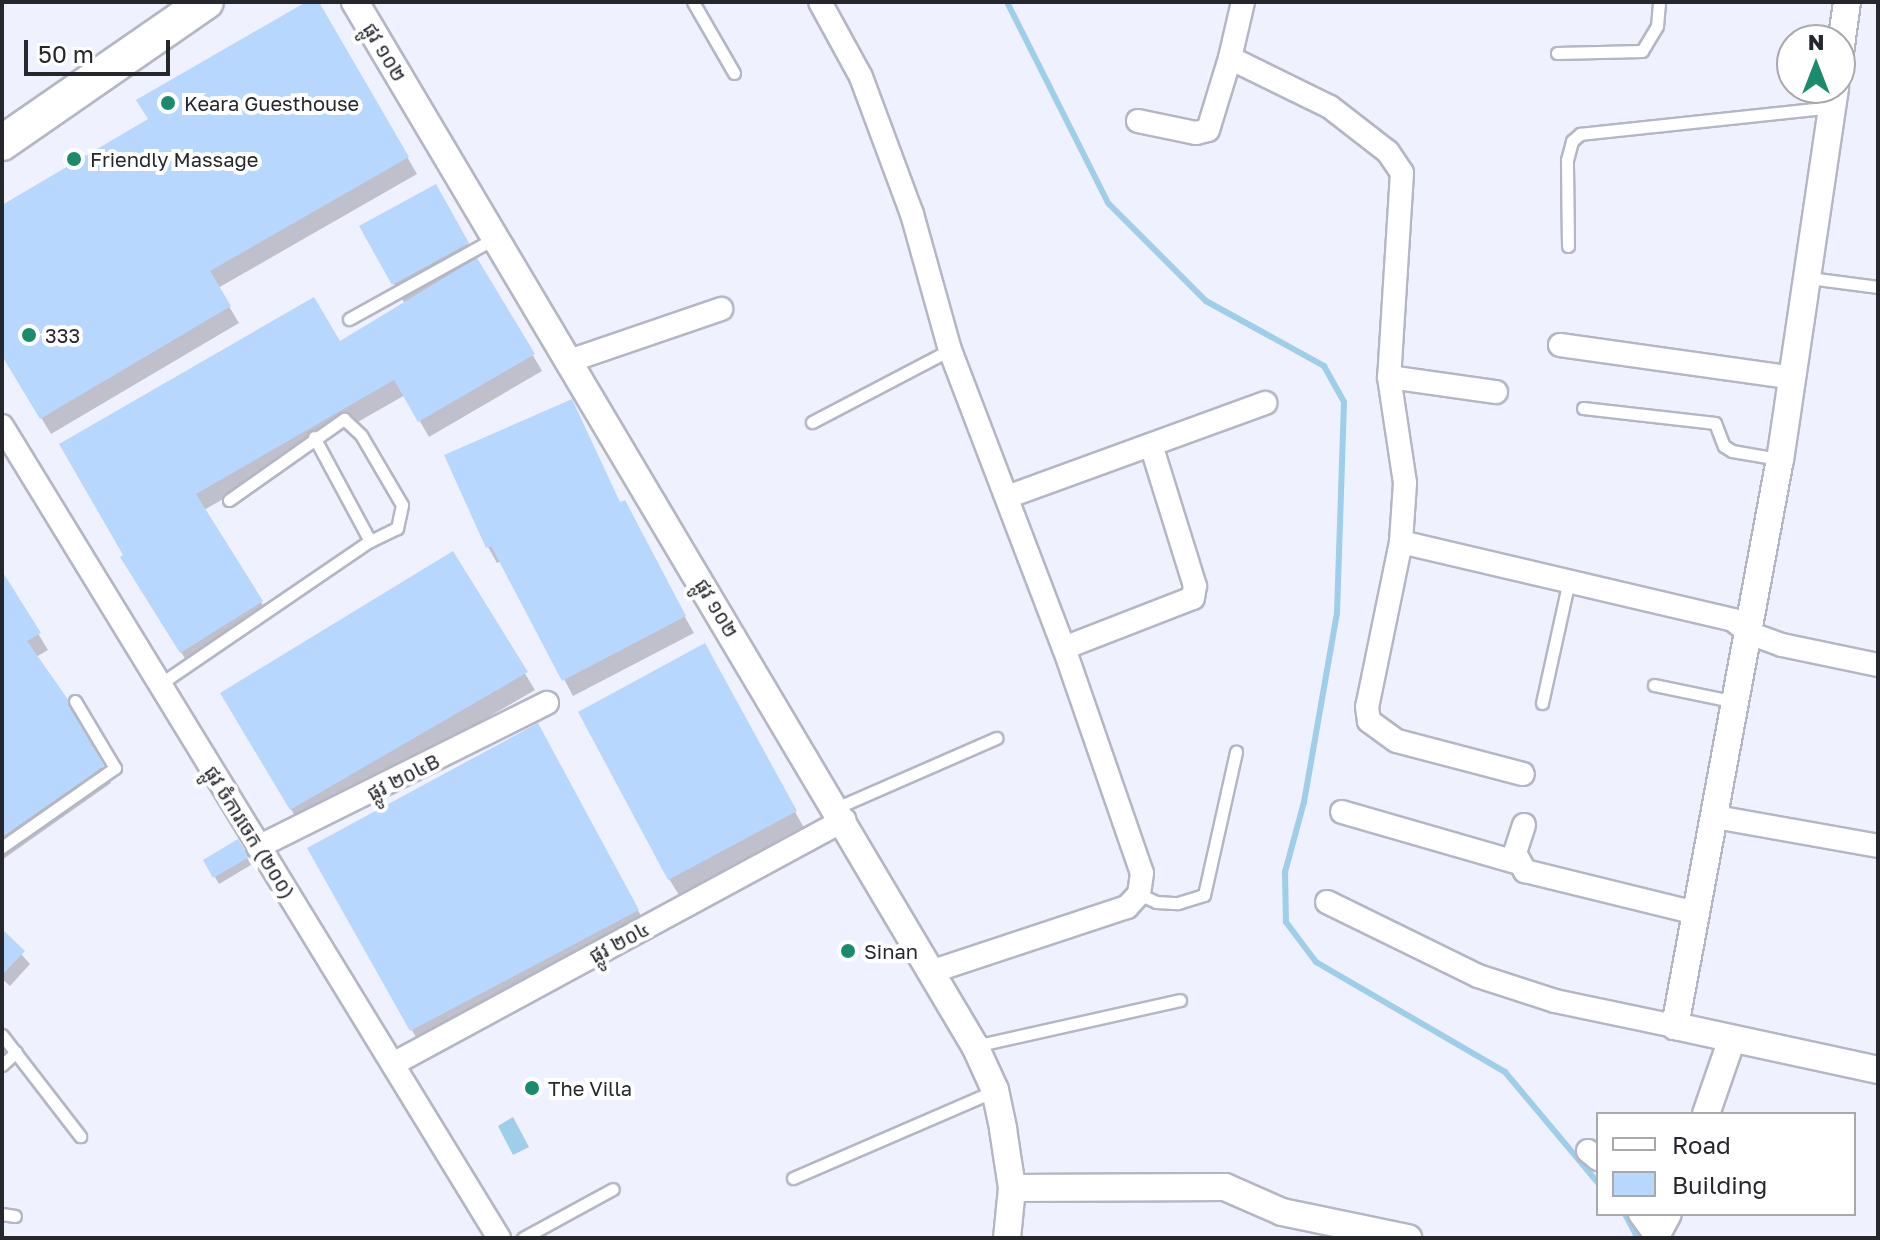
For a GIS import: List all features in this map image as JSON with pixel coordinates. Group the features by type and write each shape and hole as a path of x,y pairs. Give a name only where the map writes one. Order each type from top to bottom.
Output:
{"main road":[{"path":"2,143 206,2"}],"street":[{"name":"ផ្លូវ ១០២","path":"355,2 934,971 975,1046 995,1090 1012,1188 1007,1238"},
{"path":"820,2 861,77 912,214 950,350 1064,648 1142,873 1139,894 1127,907 934,971"},
{"path":"1138,121 1196,133 1208,130 1243,2"},
{"path":"1844,24 1847,2"},
{"path":"1230,58 1330,107 1388,152 1402,173 1389,377 1404,455 1401,542 1367,707 1369,721 1397,741 1523,774"},
{"path":"1675,1026 1716,817 1794,378 1833,104"},
{"path":"569,361 721,309"},
{"path":"1560,345 1794,378"},
{"path":"1389,377 1496,392"},
{"path":"1007,497 1265,403"},
{"name":"ផ្លូវ ចំការចេក (២០០)","path":"2,426 258,847 395,1063 499,1238"},
{"path":"1064,648 1193,598 1195,586 1151,445"},
{"path":"1401,542 1733,620 1749,633 1878,665"},
{"name":"ផ្លូវ ២០៤B","path":"258,847 547,703"},
{"path":"1342,812 1519,863 1566,884 1696,913"},
{"name":"ផ្លូវ ២០៤","path":"395,1063 840,814"},
{"path":"1716,817 1878,846"},
{"path":"1519,863 1515,853 1524,825"},
{"path":"1327,902 1478,976 1555,1001 1675,1026 1731,1042 1878,1070"},
{"path":"1707,1112 1731,1042"},
{"path":"1012,1188 1225,1187 1245,1191 1282,1212 1408,1238"},
{"path":"1643,1216 1660,1229"}],"lane":[{"path":"693,2 734,73"},
{"path":"1557,53 1642,51 1657,26 1659,2"},
{"path":"1568,246 1567,160 1572,141 1580,134 1792,104"},
{"path":"349,319 495,238"},
{"path":"1809,278 1878,287"},
{"path":"812,422 950,350"},
{"path":"1583,408 1715,423 1724,446 1732,451 1780,459"},
{"path":"159,685 370,541 397,528 402,505 353,423 344,419 314,437 229,500"},
{"path":"314,437 370,541"},
{"path":"1542,703 1569,580"},
{"path":"1654,685 1737,702"},
{"path":"2,847 115,768 75,701"},
{"path":"840,814 996,738"},
{"path":"1139,894 1156,902 1178,903 1204,895 1236,752"},
{"path":"975,1046 1180,1000"},
{"path":"2,1035 80,1136"},
{"path":"2,1054 16,1052"},
{"path":"2,1065 16,1052"},
{"path":"793,1178 995,1090"},
{"path":"523,1238 613,1189"}],"water":[{"path":"513,1117 529,1147 513,1155 498,1126"}],"building":[{"path":"306,2 319,2 409,157 210,271 231,306 40,419 2,356 2,205 148,119 136,100"},
{"path":"436,184 469,243 392,285 359,226"},
{"path":"477,258 535,354 418,422 394,380 196,494 263,601 180,653 120,557 123,555 59,444 314,297 340,341"},
{"path":"572,399 620,502 625,500 686,616 562,681 491,546 486,548 444,455"},
{"path":"453,551 528,672 290,810 220,693"},
{"path":"2,571 41,633 27,641 67,698 104,766 2,837"},
{"path":"705,643 797,811 668,880 578,712"},
{"path":"538,723 639,910 410,1031 307,848"},
{"path":"238,839 249,857 213,878 203,860"},
{"path":"2,929 25,951 2,975"}],"waterway":[{"path":"1007,2 1108,203 1206,301 1324,366 1344,402 1337,613 1304,802 1285,872 1286,922 1316,962 1505,1072 1596,1181"},
{"path":"1626,1216 1638,1238"}],"place":[{"name":"Keara Guesthouse","path":"168,103"},
{"name":"Friendly Massage","path":"74,159"},
{"name":"333","path":"29,335"},
{"name":"Sinan","path":"848,951"},
{"name":"The Villa","path":"532,1088"}]}
